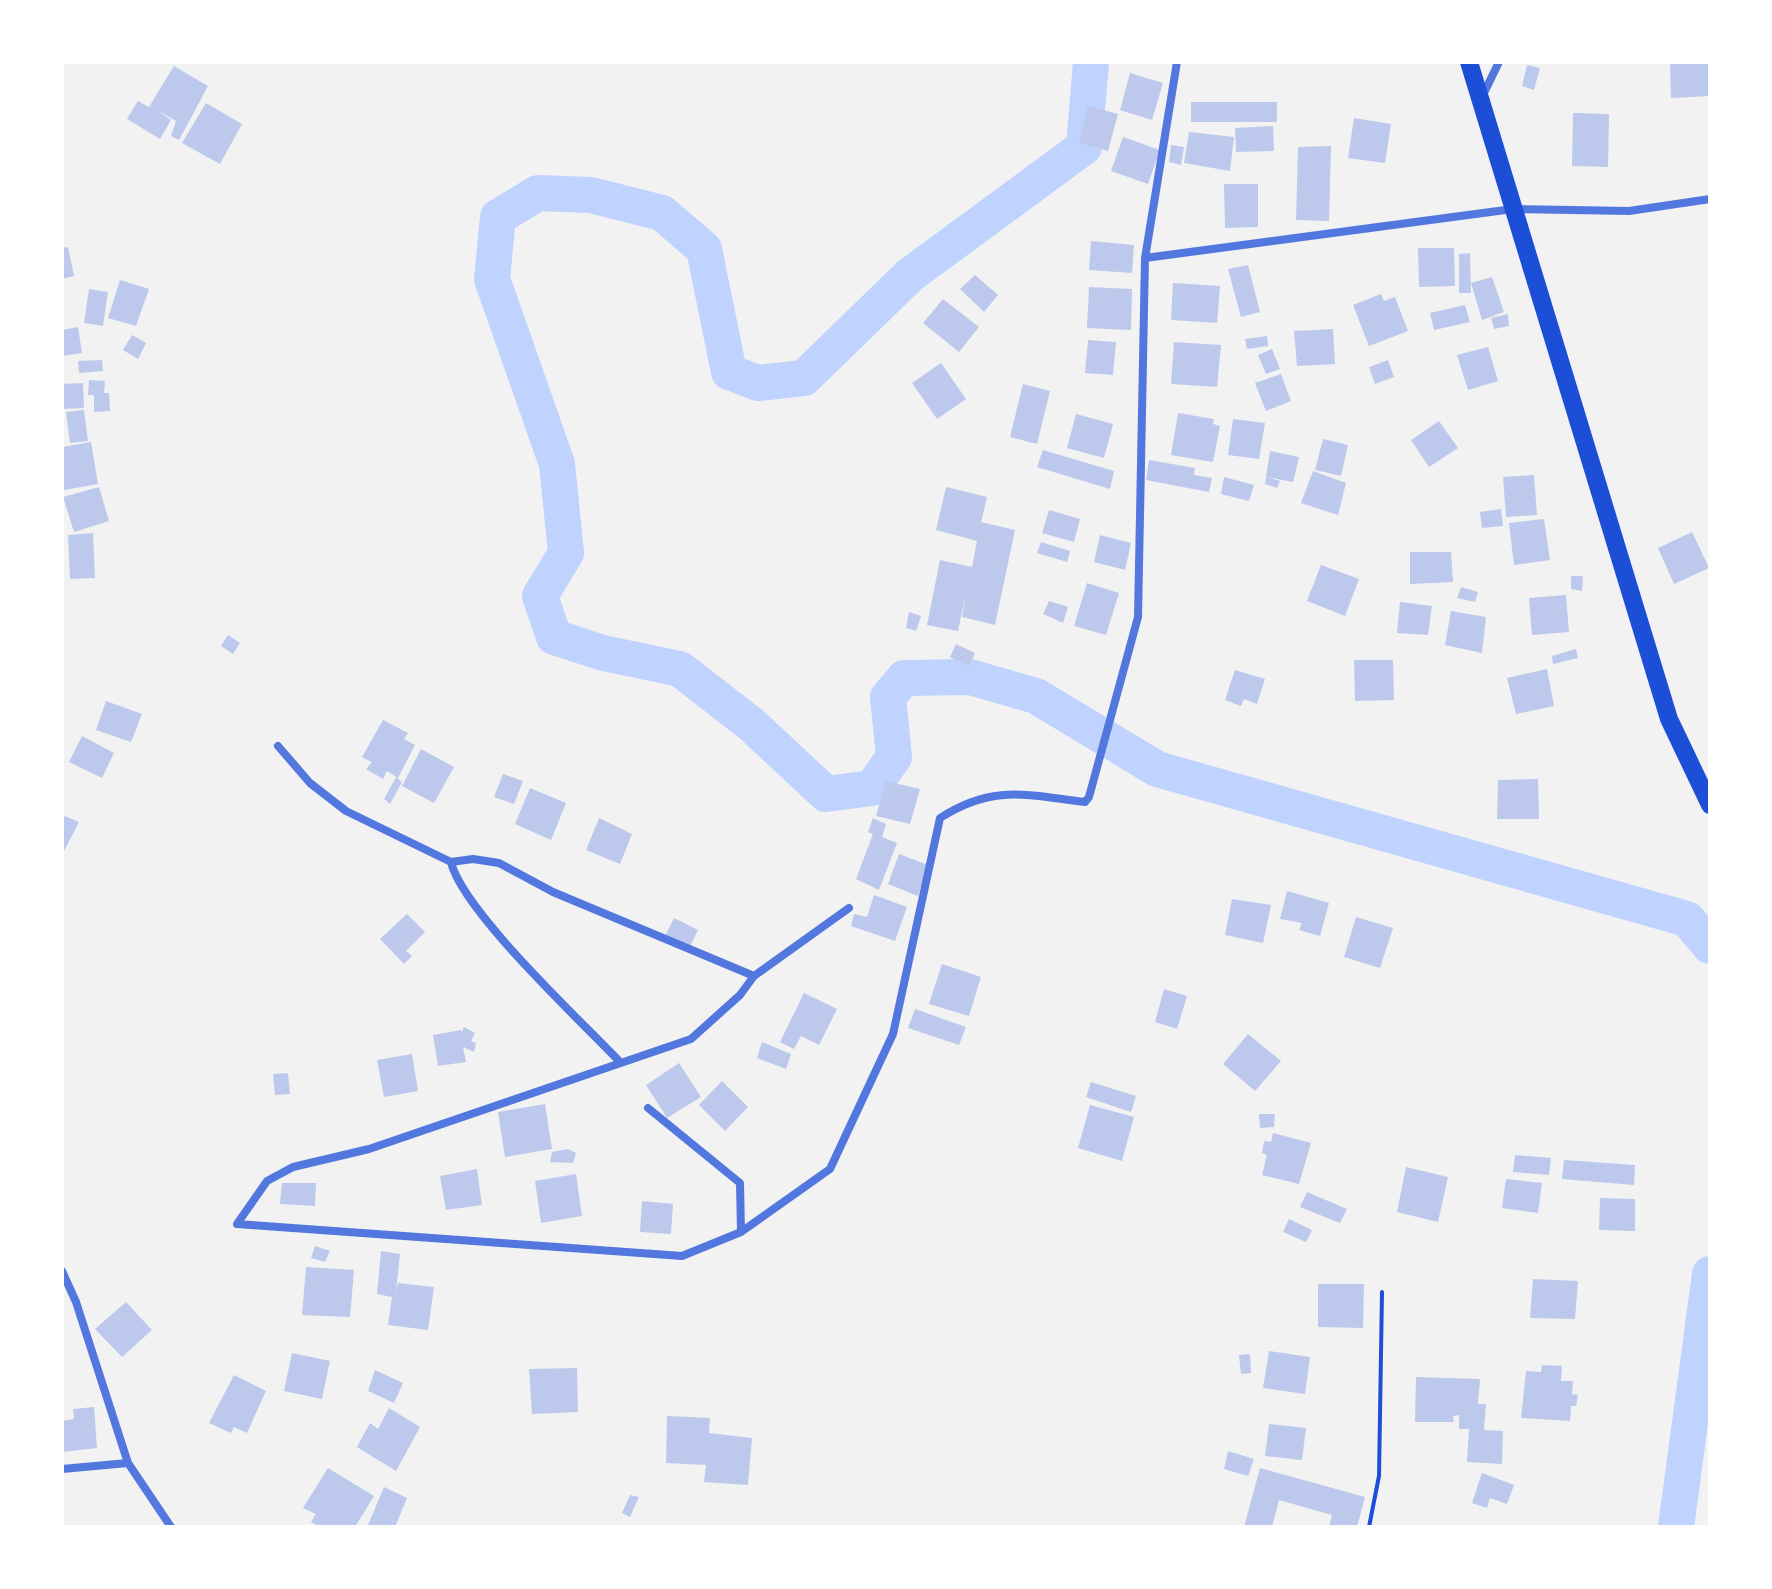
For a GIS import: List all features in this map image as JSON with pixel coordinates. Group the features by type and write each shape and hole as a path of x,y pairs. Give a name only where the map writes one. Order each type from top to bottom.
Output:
{"highway":[{"path":"1469,62 1669,719 1710,805"}],"street":[{"path":"849,908 754,976 740,995 691,1039 619,1061 369,1149 293,1167 267,1181 237,1224 682,1256 741,1232 830,1169 893,1034 940,818 967,801 1006,793 1085,802 1138,617 1145,258 1177,62"},
{"path":"1480,100 1499,62"},
{"path":"1145,258 1513,209 1629,211 1710,199"},
{"path":"278,746 310,783 346,811 451,862 473,859 499,863 553,892 754,976"},
{"path":"451,862 455,880 498,933 619,1061"},
{"path":"648,1108 740,1183 741,1232"},
{"path":"62,1271 76,1302 128,1463 169,1526"},
{"path":"62,1469 128,1463"}],"path":[{"path":"1369,1527 1379,1476 1382,1292"}],"building":[{"path":"1670,62 1710,62 1710,96 1671,98"},
{"path":"1527,65 1540,68 1534,90 1522,86"},
{"path":"174,66 208,86 179,140 171,136 176,121 158,111 171,120 160,139 127,119 138,101 149,107"},
{"path":"1130,73 1163,83 1152,120 1120,110"},
{"path":"1191,102 1277,102 1277,122 1191,122"},
{"path":"206,103 242,124 220,164 182,143"},
{"path":"1088,106 1118,114 1108,151 1079,143"},
{"path":"1573,113 1609,114 1608,167 1572,166"},
{"path":"1354,118 1391,124 1385,163 1348,158"},
{"path":"1273,126 1274,151 1236,152 1235,128"},
{"path":"1189,132 1234,137 1230,171 1184,163"},
{"path":"1123,137 1160,150 1148,184 1111,171"},
{"path":"1171,145 1184,147 1181,165 1169,162"},
{"path":"1331,146 1329,221 1296,220 1298,147"},
{"path":"1224,184 1258,184 1258,227 1225,228"},
{"path":"1091,241 1134,245 1132,273 1089,270"},
{"path":"68,247 74,276 62,279 62,248"},
{"path":"1418,248 1454,248 1455,286 1419,287"},
{"path":"1470,253 1471,293 1459,293 1459,254"},
{"path":"1248,265 1260,312 1241,317 1228,269"},
{"path":"975,275 998,295 984,312 960,289"},
{"path":"1492,277 1504,312 1482,320 1471,283"},
{"path":"120,280 149,289 136,326 108,318"},
{"path":"1173,283 1220,286 1217,323 1171,320"},
{"path":"1089,287 1132,289 1131,330 1087,328"},
{"path":"89,289 108,292 103,326 84,323"},
{"path":"1381,294 1384,301 1395,297 1408,331 1369,346 1353,305"},
{"path":"943,299 979,327 959,352 923,323"},
{"path":"1465,305 1470,322 1434,330 1430,313"},
{"path":"1508,314 1509,326 1494,329 1491,318"},
{"path":"78,327 82,353 62,356 62,330"},
{"path":"1333,329 1335,364 1297,366 1294,331"},
{"path":"132,335 146,343 138,359 123,350"},
{"path":"1267,336 1268,346 1247,349 1245,339"},
{"path":"1088,340 1116,342 1113,375 1085,373"},
{"path":"1174,342 1221,345 1217,387 1171,384"},
{"path":"1488,347 1498,381 1468,390 1457,355"},
{"path":"1272,349 1280,369 1266,374 1258,355"},
{"path":"102,360 103,371 79,373 78,361"},
{"path":"1388,360 1394,377 1375,384 1369,367"},
{"path":"941,363 966,399 937,419 912,383"},
{"path":"1281,374 1291,401 1266,411 1255,383"},
{"path":"89,380 105,381 104,393 109,393 110,411 94,412 94,395 88,395"},
{"path":"83,383 84,408 62,409 62,384"},
{"path":"1023,384 1050,391 1037,444 1010,437"},
{"path":"84,410 88,441 70,443 66,412"},
{"path":"1178,413 1214,419 1213,424 1220,426 1213,462 1171,455"},
{"path":"1076,414 1113,424 1104,458 1067,448"},
{"path":"1233,419 1265,423 1259,459 1228,455"},
{"path":"1439,421 1458,448 1429,467 1411,440"},
{"path":"1323,439 1348,445 1341,476 1315,470"},
{"path":"91,442 98,484 64,490 62,447"},
{"path":"1043,450 1114,471 1110,489 1037,467"},
{"path":"1270,451 1299,457 1293,482 1266,477"},
{"path":"1149,460 1195,468 1194,475 1212,478 1209,492 1146,480"},
{"path":"1313,471 1346,483 1338,515 1301,503"},
{"path":"1534,475 1537,515 1506,517 1503,477"},
{"path":"1224,477 1254,485 1249,501 1221,494"},
{"path":"1266,477 1280,481 1277,488 1265,484"},
{"path":"99,487 109,521 74,532 63,497"},
{"path":"946,487 987,497 981,522 1015,530 995,625 962,617 965,597 958,631 927,625 940,560 972,567 977,541 936,530"},
{"path":"1501,509 1503,526 1482,528 1480,512"},
{"path":"1049,510 1080,519 1074,542 1042,533"},
{"path":"1544,519 1550,560 1514,565 1509,523"},
{"path":"1692,532 1709,568 1674,584 1658,548"},
{"path":"93,533 95,578 70,579 68,535"},
{"path":"1100,535 1131,543 1125,570 1094,562"},
{"path":"1041,542 1070,551 1067,562 1037,553"},
{"path":"1410,552 1451,552 1453,582 1410,584"},
{"path":"1321,565 1359,579 1345,616 1307,601"},
{"path":"1571,576 1583,576 1582,591 1571,589"},
{"path":"1087,583 1119,593 1106,635 1074,626"},
{"path":"1461,587 1478,592 1475,602 1457,598"},
{"path":"1566,595 1569,632 1532,635 1529,598"},
{"path":"1049,601 1068,607 1063,623 1043,614"},
{"path":"1400,602 1432,606 1428,635 1397,633"},
{"path":"1451,611 1486,617 1482,653 1445,645"},
{"path":"909,612 921,616 916,631 906,628"},
{"path":"228,635 240,643 233,654 221,646"},
{"path":"956,644 975,653 969,666 950,657"},
{"path":"1576,649 1578,658 1553,664 1552,656"},
{"path":"1354,660 1393,660 1394,700 1355,701"},
{"path":"1547,669 1554,706 1516,714 1507,678"},
{"path":"1235,670 1265,679 1257,704 1244,699 1241,706 1225,700"},
{"path":"106,701 142,714 131,742 96,730"},
{"path":"383,720 408,733 404,739 415,745 398,778 387,771 383,779 366,769 372,762 362,757"},
{"path":"82,736 114,753 102,778 69,762"},
{"path":"421,749 454,767 434,803 402,786"},
{"path":"503,774 523,781 514,804 494,797"},
{"path":"396,777 402,782 390,804 384,799"},
{"path":"1538,779 1539,819 1497,819 1498,780"},
{"path":"886,781 920,789 910,824 876,816"},
{"path":"530,788 566,803 551,840 515,824"},
{"path":"65,816 79,822 64,851 62,820"},
{"path":"599,818 632,834 620,864 586,850"},
{"path":"873,818 886,824 882,837 897,843 879,890 856,879 873,834 868,832"},
{"path":"899,854 928,865 918,896 888,884"},
{"path":"1287,891 1329,903 1320,936 1299,930 1302,923 1280,919"},
{"path":"874,895 907,907 895,941 851,926 854,914 867,917"},
{"path":"1232,899 1271,905 1263,943 1225,935"},
{"path":"407,914 425,932 406,951 412,956 404,964 380,939"},
{"path":"1356,917 1393,928 1380,968 1344,957"},
{"path":"674,918 698,930 690,946 665,936"},
{"path":"942,964 981,977 969,1016 929,1004"},
{"path":"1164,989 1187,996 1177,1029 1155,1022"},
{"path":"804,993 837,1009 819,1045 801,1036 794,1049 780,1042"},
{"path":"915,1009 966,1027 959,1045 908,1028"},
{"path":"464,1027 475,1033 471,1041 476,1043 474,1052 463,1047 466,1062 438,1066 433,1035 461,1030 461,1033"},
{"path":"1248,1034 1281,1061 1255,1091 1223,1064"},
{"path":"762,1042 791,1054 786,1069 757,1058"},
{"path":"412,1054 418,1091 384,1097 377,1060"},
{"path":"679,1063 701,1097 667,1118 646,1085"},
{"path":"288,1073 290,1094 275,1095 273,1074"},
{"path":"722,1081 748,1107 725,1131 699,1105"},
{"path":"1091,1082 1136,1096 1131,1112 1086,1097"},
{"path":"545,1104 552,1149 505,1157 498,1112"},
{"path":"1090,1105 1134,1117 1122,1161 1078,1148"},
{"path":"1259,1114 1275,1114 1274,1127 1260,1128"},
{"path":"1273,1133 1311,1143 1299,1184 1262,1175 1267,1155 1262,1153 1264,1141 1271,1142"},
{"path":"568,1149 576,1153 573,1163 550,1162 552,1152"},
{"path":"1515,1155 1551,1158 1549,1175 1513,1172"},
{"path":"1564,1160 1635,1165 1634,1185 1562,1179"},
{"path":"1406,1167 1448,1177 1438,1222 1397,1212"},
{"path":"477,1169 482,1205 446,1210 440,1176"},
{"path":"576,1174 582,1216 541,1223 535,1181"},
{"path":"1506,1179 1542,1183 1538,1213 1502,1208"},
{"path":"282,1183 316,1183 315,1206 280,1204"},
{"path":"1307,1192 1347,1209 1340,1223 1300,1207"},
{"path":"1600,1198 1635,1199 1635,1231 1599,1230"},
{"path":"642,1201 673,1204 671,1234 640,1232"},
{"path":"1289,1219 1312,1230 1306,1242 1283,1232"},
{"path":"315,1246 330,1251 325,1262 311,1258"},
{"path":"381,1251 400,1254 396,1292 398,1283 434,1287 428,1330 388,1325 392,1297 377,1294"},
{"path":"306,1267 354,1270 350,1317 302,1315"},
{"path":"1533,1279 1578,1281 1575,1319 1530,1318"},
{"path":"1318,1284 1364,1284 1363,1328 1318,1327"},
{"path":"126,1302 152,1330 122,1357 95,1329"},
{"path":"1269,1351 1310,1357 1305,1394 1263,1388"},
{"path":"292,1353 330,1361 322,1399 284,1391"},
{"path":"1250,1354 1251,1373 1241,1374 1239,1355"},
{"path":"1542,1365 1562,1366 1561,1381 1573,1381 1572,1394 1578,1395 1576,1406 1571,1406 1570,1421 1521,1418 1526,1371 1541,1372"},
{"path":"577,1368 578,1412 532,1414 529,1369"},
{"path":"375,1370 403,1383 394,1403 368,1391"},
{"path":"234,1375 266,1391 247,1433 234,1427 231,1433 209,1423"},
{"path":"1416,1377 1480,1379 1478,1404 1486,1404 1484,1430 1503,1431 1502,1464 1467,1462 1469,1429 1459,1429 1459,1415 1453,1416 1454,1422 1415,1422"},
{"path":"94,1407 97,1448 62,1452 62,1421 74,1419 73,1409"},
{"path":"389,1408 420,1427 396,1471 357,1447 370,1423 378,1429"},
{"path":"667,1416 710,1418 709,1433 752,1438 748,1485 704,1482 706,1465 666,1463"},
{"path":"1269,1424 1306,1428 1302,1460 1265,1456"},
{"path":"1228,1451 1254,1459 1248,1476 1224,1469"},
{"path":"328,1468 374,1496 355,1527 319,1527 311,1522 316,1514 303,1508"},
{"path":"1260,1468 1365,1497 1357,1527 1329,1527 1332,1515 1279,1500 1272,1527 1244,1527"},
{"path":"1482,1473 1514,1485 1507,1504 1490,1498 1487,1508 1472,1503"},
{"path":"384,1487 407,1498 395,1527 372,1527 368,1525"},
{"path":"630,1495 639,1497 630,1517 622,1513"}],"waterway":[{"path":"1091,62 1084,147 910,275 804,378 758,383 729,372 704,249 662,213 591,195 538,193 498,217 492,279 557,464 566,553 540,596 554,637 603,653 680,669 752,725 826,794 872,788 894,757 888,697 904,678 970,677 1036,696 1157,769 1687,919 1710,946"},
{"path":"1676,1527 1710,1274"}]}
